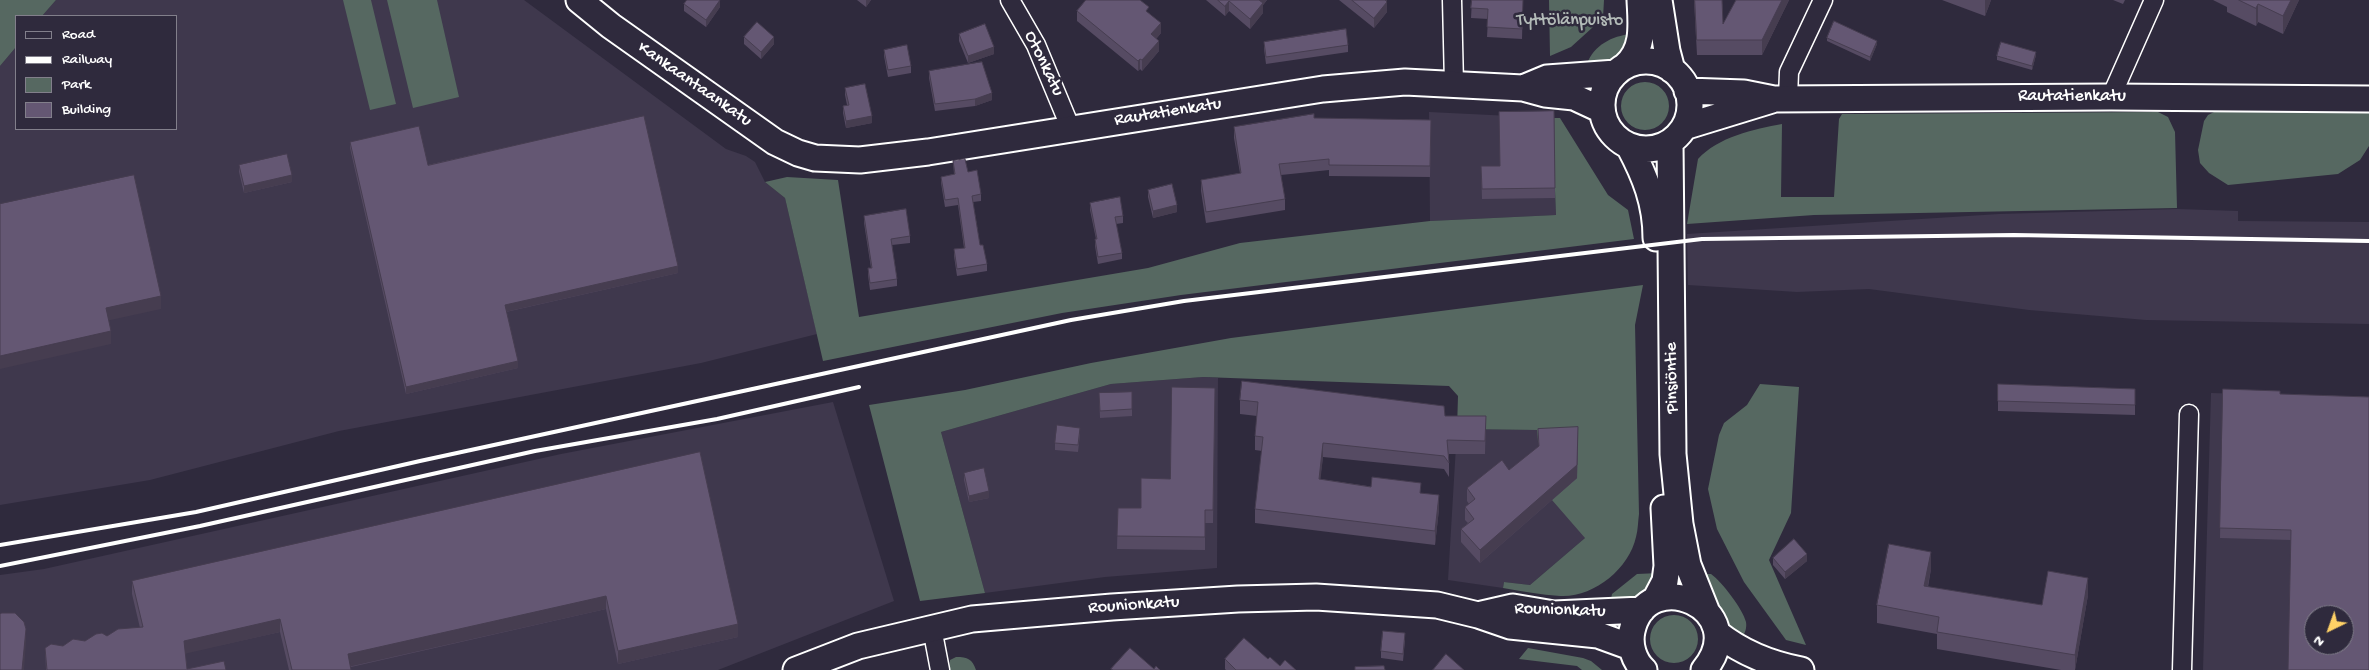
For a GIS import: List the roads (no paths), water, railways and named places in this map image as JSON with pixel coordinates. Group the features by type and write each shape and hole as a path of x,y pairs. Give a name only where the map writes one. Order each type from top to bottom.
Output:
{"main road":[{"name":"Kankaantaankatu","path":"578,0 611,26 775,142 798,153 815,158"},
{"path":"1621,69 1648,61 1660,64 1672,70 1681,79 1687,91 1690,103 1688,116 1677,134 1658,148 1643,149 1629,146 1611,132 1602,110 1603,96 1607,84 1621,69 1633,59 1638,48 1641,30 1640,0"},
{"path":"1659,0 1666,51 1672,70"},
{"name":"Rautatienkatu","path":"1523,88 1547,78 1621,69"},
{"name":"Rautatienkatu","path":"815,158 860,160 930,152 1323,89 1405,82 1523,88 1545,94 1574,97 1602,110"},
{"name":"Rautatienkatu","path":"1687,91 1744,93 1781,99 2111,96 2369,98"},
{"name":"Rautatienkatu","path":"1677,134 1781,99"},
{"name":"Pinsiöntie","path":"1677,134 1674,454 1680,524 1688,565 1717,633"},
{"name":"Pinsiöntie","path":"1629,146 1646,178 1656,218 1659,406 1667,566 1665,581 1635,621 1631,634 1632,647"},
{"name":"Rounionkatu","path":"1478,614 1513,607 1554,614 1648,605 1668,596 1682,597 1695,601 1706,610"},
{"name":"Rounionkatu","path":"796,670 858,646 972,619 1112,606 1238,599 1316,597 1437,605 1478,614 1510,626 1598,635 1632,647"},
{"path":"1717,633 1746,652 1791,668"},
{"path":"1704,670 1712,661 1717,647 1717,633"},
{"path":"1632,647 1635,658 1644,670"},
{"path":"1751,670 1791,668"}],"street":[{"name":"Otonkatu","path":"1010,0 1036,45 1071,129"},
{"path":"1452,0 1454,84"},
{"path":"1781,99 1789,72 1823,0"},
{"path":"2111,96 2154,0"},
{"path":"2182,670 2189,414"},
{"path":"932,628 940,670"}],"railway":[{"path":"0,545 196,512 420,461 1071,320 1184,301 1702,239 2014,235 2369,241"},
{"path":"0,566 200,526 535,451 717,419 859,387"}],"park label":[{"name":"Tyttölänpuisto","path":"1570,21"}]}
